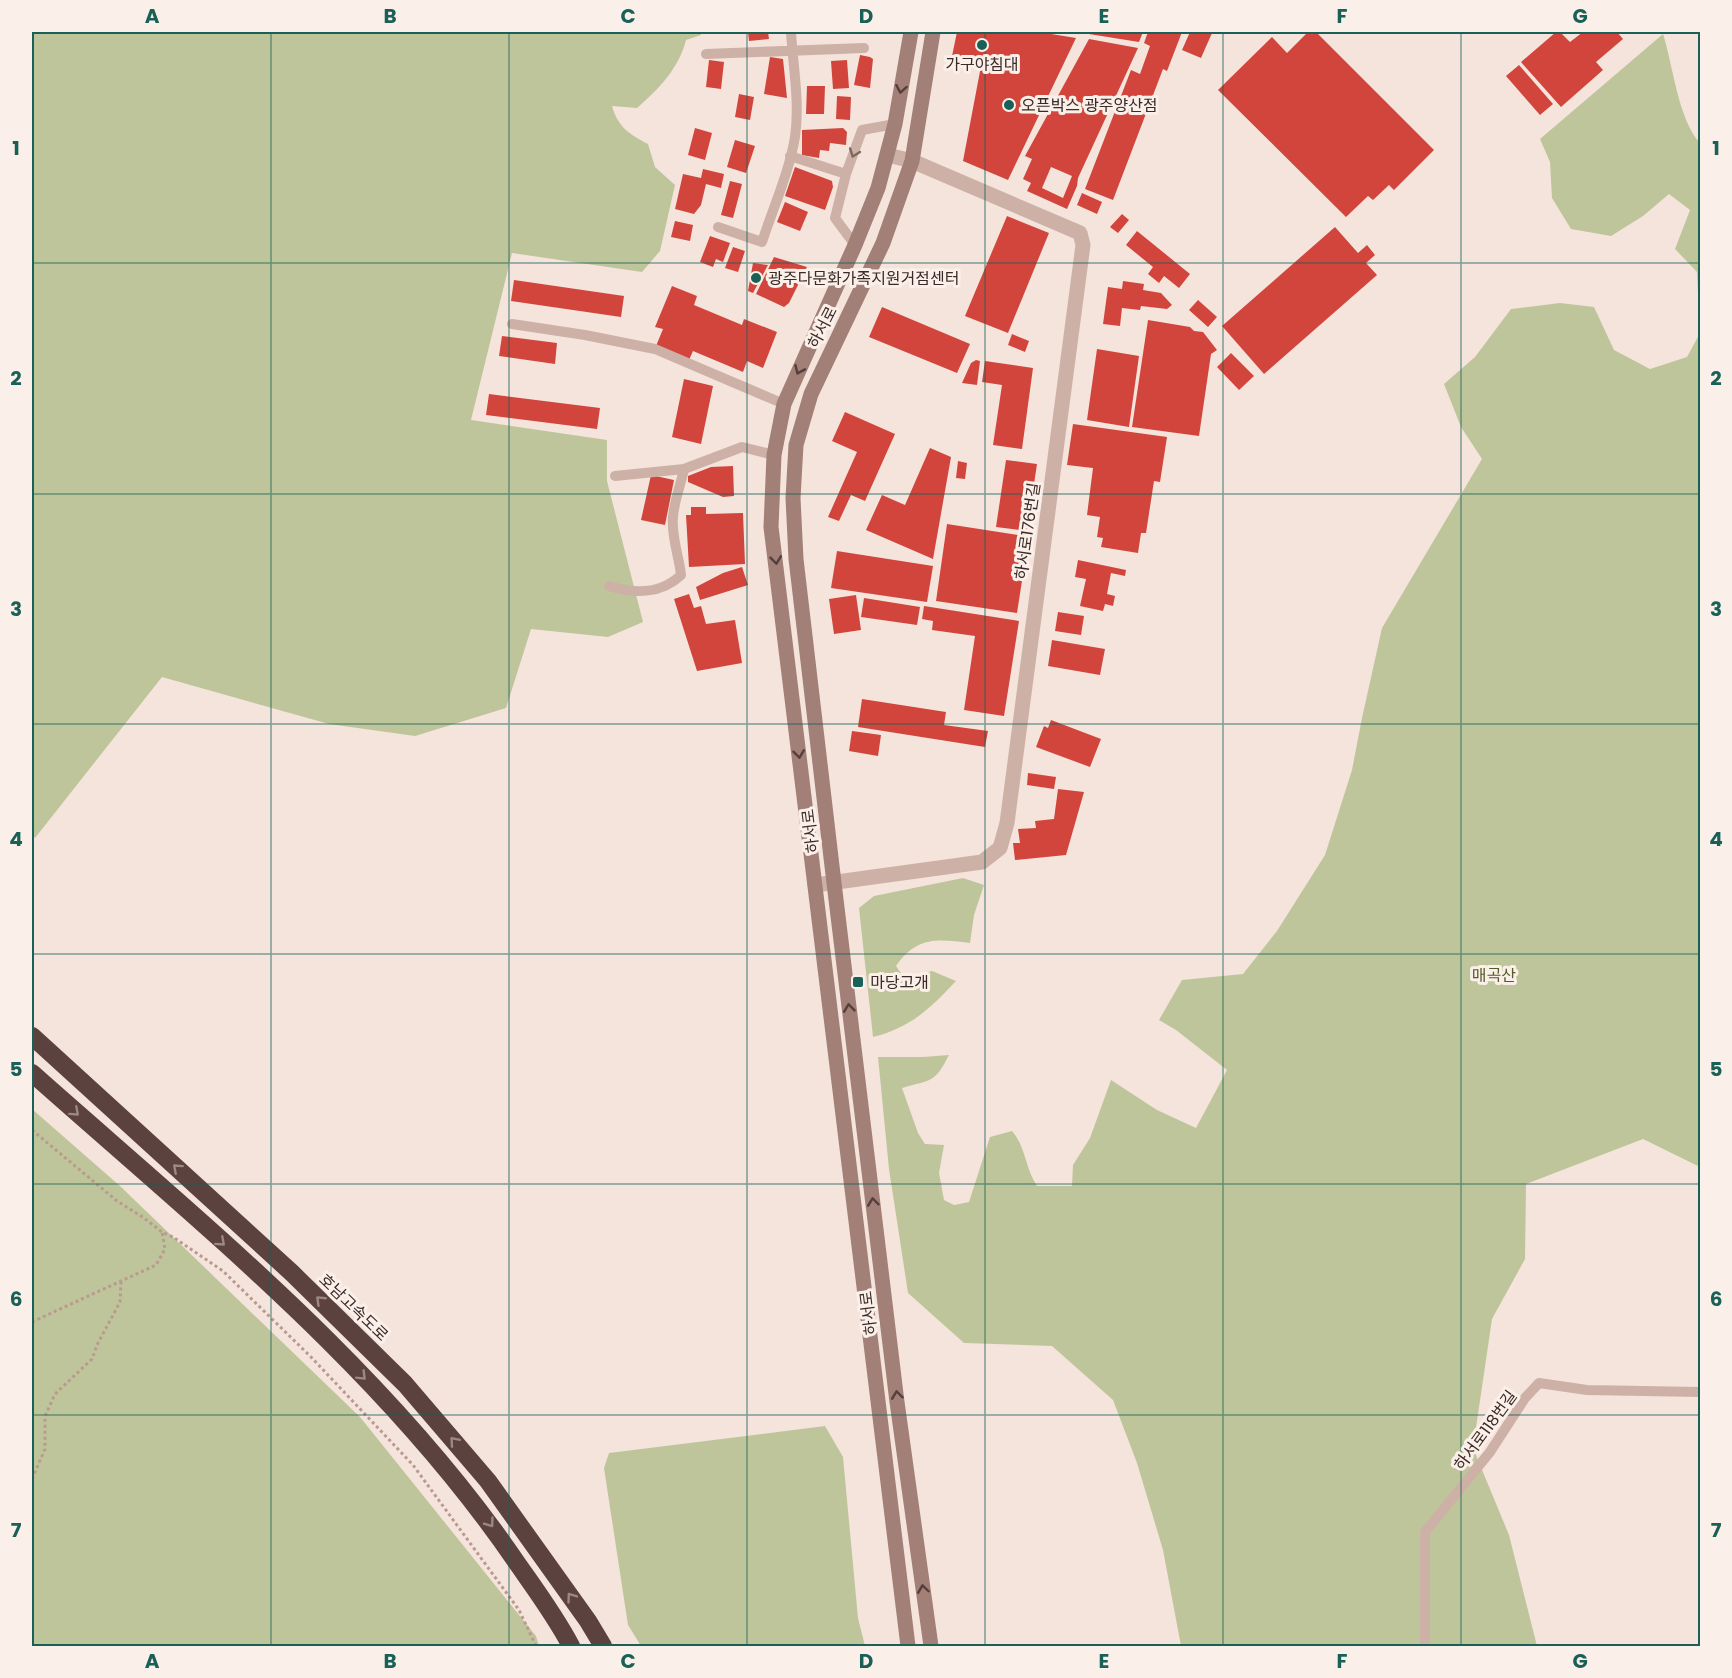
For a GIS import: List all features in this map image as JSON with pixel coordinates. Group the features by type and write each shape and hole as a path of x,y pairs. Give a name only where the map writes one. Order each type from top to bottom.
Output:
{"highway":[{"name":"호남고속도로","path":"32,1036 292,1273 405,1384 488,1481 588,1621 603,1647"},
{"path":"32,1073 252,1269 384,1398 444,1464 490,1522 560,1624 571,1647"}],"main road":[{"name":"하서로","path":"908,1647 771,527 774,455 784,404 878,188 895,124 911,32"},
{"name":"하서로","path":"931,1647 896,1390 834,883 796,559 793,498 796,445 811,394 879,252 912,161 933,32"}],"street":[{"name":"하서로176번길","path":"815,885 982,862 1000,848 1007,823 1083,245 1080,233 912,161 888,155"}],"lane":[{"path":"718,227 762,242 795,135 796,97 790,32"},
{"path":"706,54 864,48"},
{"path":"855,245 835,218 846,174 862,129 895,124"},
{"path":"790,156 846,174"},
{"path":"512,324 655,349 784,404"},
{"path":"615,476 684,469 742,447 774,455"},
{"path":"609,586 628,591 651,590 673,583 681,575 673,517 684,469"},
{"name":"하서로118번길","path":"1425,1647 1425,1532 1490,1452 1524,1398 1539,1383 1587,1390 1701,1392"}],"path":[{"path":"32,1130 117,1201 223,1271 311,1357 413,1465 519,1610 536,1647"},
{"path":"32,1322 156,1265 165,1249 162,1232"},
{"path":"32,1479 45,1449 45,1416 55,1394 92,1359 120,1302 121,1282"}],"green space":[{"path":"32,32 700,32 701,35 686,40 673,69 637,108 612,106 621,125 648,144 655,167 675,185 660,251 642,272 512,253 471,420 607,440 607,481 643,622 608,637 531,629 506,708 415,736 329,724 162,677 35,838 32,835"},
{"path":"1663,34 1681,106 1686,120 1700,143 1700,333 1697,272 1675,249 1690,210 1669,194 1643,216 1611,236 1571,229 1552,198 1550,162 1540,139"},
{"name":"매곡산","path":"1560,303 1594,307 1614,350 1650,369 1687,357 1700,333 1700,1167 1643,1139 1526,1184 1525,1259 1492,1319 1473,1448 1509,1535 1537,1646 1181,1646 1163,1550 1137,1463 1113,1400 1052,1346 964,1343 908,1293 889,1169 878,1057 949,1055 940,1071 931,1079 902,1088 918,1133 925,1144 944,1145 939,1173 944,1200 954,1205 969,1202 990,1137 1012,1131 1017,1137 1037,1186 1072,1186 1073,1165 1090,1138 1111,1080 1157,1110 1196,1128 1227,1070 1176,1030 1159,1020 1182,980 1243,974 1277,931 1325,855 1352,770 1382,628 1482,459 1461,427 1444,384 1475,357 1511,309"},
{"path":"963,878 984,885 974,915 970,943 938,941 920,944 904,956 896,966 905,979 932,971 956,981 919,1016 898,1028 873,1037 859,908 874,896"},
{"path":"32,1109 120,1186 360,1417 536,1636 539,1646 32,1646"},
{"path":"825,1426 843,1457 858,1618 865,1646 641,1646 628,1625 604,1468 609,1453"}],"building":[{"path":"748,32 768,32 769,39 749,41"},
{"path":"957,32 1039,32 1076,38 1008,180 963,161 981,66 951,61"},
{"path":"1090,32 1143,32 1139,42 1089,34"},
{"path":"1148,32 1182,32 1167,71 1163,69 1113,200 1085,189 1131,70 1140,74 1150,46 1144,43"},
{"path":"1190,32 1212,33 1201,58 1182,50"},
{"path":"1308,32 1316,32 1434,150 1394,190 1389,185 1373,200 1368,196 1346,217 1218,90 1272,37 1287,53"},
{"path":"1556,32 1560,32 1570,42 1583,32 1617,32 1623,39 1596,62 1603,70 1561,107 1521,62"},
{"path":"1089,39 1138,48 1078,178 1067,209 1027,191 1031,183 1023,179 1032,159 1025,156","holes":["1051,167 1072,176 1063,198 1042,188"]},
{"path":"860,55 873,59 870,88 854,85"},
{"path":"770,57 783,59 787,98 764,94"},
{"path":"709,60 724,62 721,89 706,87"},
{"path":"847,60 849,88 833,89 831,61"},
{"path":"1519,65 1553,104 1540,115 1506,76"},
{"path":"807,86 825,86 824,114 806,114"},
{"path":"739,94 754,97 750,120 735,117"},
{"path":"837,96 851,97 850,120 836,119"},
{"path":"695,128 712,133 705,160 688,155"},
{"path":"843,128 847,132 846,145 830,143 829,151 820,150 819,158 802,155 802,130"},
{"path":"735,140 755,146 746,173 727,167"},
{"path":"795,167 832,181 833,187 825,210 785,196"},
{"path":"703,169 724,174 721,188 706,184 701,205 694,214 675,209 683,174 701,178"},
{"path":"730,181 742,184 733,218 721,215"},
{"path":"1082,193 1102,202 1097,214 1077,205"},
{"path":"785,202 808,212 800,231 777,222"},
{"path":"1122,214 1129,220 1118,233 1110,227"},
{"path":"1007,216 1049,233 1008,333 965,316"},
{"path":"675,221 693,225 690,241 671,237"},
{"path":"1335,227 1358,253 1367,245 1375,255 1366,263 1377,275 1264,374 1222,326"},
{"path":"1137,231 1190,274 1179,288 1164,276 1159,283 1148,274 1153,267 1126,245"},
{"path":"710,236 730,243 723,262 716,259 713,267 700,262"},
{"path":"733,247 745,251 738,272 725,268"},
{"path":"774,257 807,267 789,303 784,307 756,294"},
{"name":"광주다문화가족지원거점센터","path":"753,263 768,265 753,293 748,291"},
{"path":"514,280 624,296 621,317 511,301"},
{"path":"1123,281 1144,284 1143,290 1161,293 1172,305 1167,309 1141,306 1140,310 1122,308 1120,326 1103,324 1108,287 1122,289"},
{"path":"672,286 697,296 694,305 742,325 744,319 777,332 763,368 747,361 743,372 693,351 689,360 656,346 663,329 655,327"},
{"path":"1198,300 1217,317 1208,327 1189,310"},
{"path":"882,307 970,344 957,373 869,337"},
{"path":"1148,320 1190,327 1194,331 1203,332 1217,350 1211,354 1199,436 1132,427"},
{"path":"1012,334 1029,341 1025,352 1008,345"},
{"path":"502,336 557,343 555,364 499,356"},
{"path":"1097,349 1139,356 1129,427 1087,420"},
{"path":"1231,353 1254,376 1239,390 1217,367"},
{"path":"976,360 980,361 977,385 962,383 971,363"},
{"path":"985,361 1033,368 1022,449 993,445 1002,385 982,382"},
{"path":"684,379 713,386 701,444 672,437"},
{"path":"489,394 600,408 597,429 486,415"},
{"path":"845,412 895,434 865,501 851,495 839,521 828,517 857,452 832,441"},
{"path":"1073,424 1167,437 1160,482 1154,481 1146,533 1141,533 1138,553 1101,547 1103,538 1097,537 1100,517 1087,515 1093,468 1067,465"},
{"path":"930,448 951,457 933,559 866,530 882,495 905,505"},
{"path":"1006,460 1037,464 1027,531 996,527"},
{"path":"958,461 967,463 965,479 956,478"},
{"path":"733,466 734,496 723,497 688,482 688,476 711,467"},
{"path":"651,475 674,480 665,525 641,520"},
{"path":"691,507 706,507 706,514 743,513 745,564 689,567 686,515 691,515"},
{"path":"947,524 1024,536 1021,554 1026,555 1017,613 936,601"},
{"path":"837,551 933,566 927,602 831,588"},
{"path":"1078,560 1126,570 1125,576 1111,573 1107,594 1115,596 1113,606 1105,604 1103,611 1080,606 1086,579 1075,577"},
{"path":"742,567 748,585 700,600 696,587 723,573"},
{"path":"689,594 694,608 701,606 706,624 735,620 742,663 697,671 674,599"},
{"path":"856,595 861,630 834,634 829,599"},
{"path":"864,598 920,607 917,625 861,617"},
{"path":"924,606 1019,621 1004,716 964,710 975,636 932,630 933,621 922,619"},
{"path":"1058,612 1084,616 1081,635 1055,631"},
{"path":"1052,640 1105,649 1100,675 1048,666"},
{"path":"862,699 946,712 944,725 988,731 985,747 858,727"},
{"path":"1051,720 1101,739 1090,767 1036,747 1044,726 1048,728"},
{"path":"852,731 881,735 878,756 849,751"},
{"path":"1028,773 1056,777 1054,789 1027,785"},
{"path":"1058,789 1084,792 1066,855 1015,860 1013,843 1020,843 1018,829 1036,828 1035,821 1054,819"}],"place":[{"name":"가구야침대","path":"982,45"},
{"name":"오픈박스 광주양산점","path":"1009,105"},
{"name":"광주다문화가족지원거점센터","path":"756,278"},
{"name":"마당고개","path":"858,982"}]}
